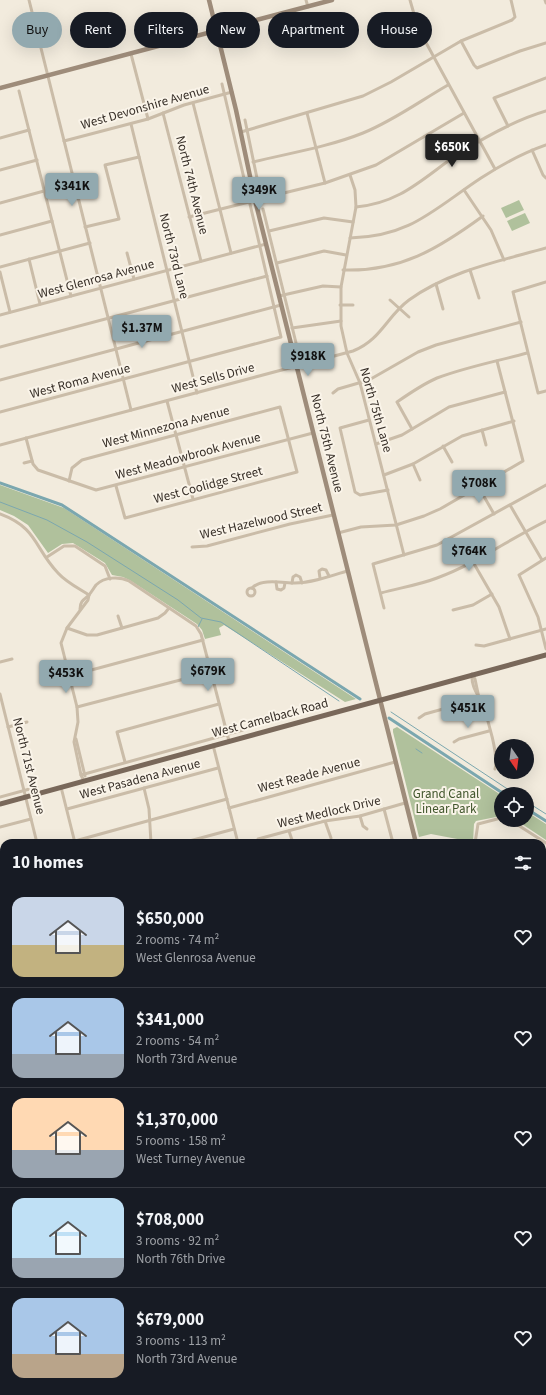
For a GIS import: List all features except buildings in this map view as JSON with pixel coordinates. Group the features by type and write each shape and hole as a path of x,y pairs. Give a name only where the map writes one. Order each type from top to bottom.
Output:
{"main road":[{"name":"North 75th Avenue","path":"209,0 212,12"},
{"path":"260,20 332,0"},
{"path":"0,88 206,34"},
{"name":"North 75th Avenue","path":"221,48 266,244 282,296 281,305 415,839"},
{"name":"West Camelback Road","path":"0,804 380,699 546,655"}],"street":[{"path":"29,0 131,410"},
{"path":"306,0 308,7"},
{"path":"410,0 418,28 495,169"},
{"path":"241,132 363,96 391,82 461,41 512,20 515,17 511,0"},
{"path":"461,41 477,68 520,51 546,43"},
{"path":"131,54 148,119"},
{"path":"508,126 494,98 546,78"},
{"path":"222,84 274,307"},
{"path":"253,162 316,147 363,133 385,123 448,84"},
{"path":"19,91 71,296"},
{"name":"West Devonshire Avenue","path":"64,141 131,124 193,103 232,92"},
{"path":"193,103 231,253"},
{"path":"356,207 389,200 410,190 480,141 508,126 546,111"},
{"name":"North 74th Avenue","path":"164,113 201,262"},
{"path":"307,113 325,183"},
{"path":"256,200 350,176 376,165 464,113"},
{"path":"245,120 258,183"},
{"name":"North 73rd Lane","path":"131,124 197,393"},
{"path":"0,138 29,130"},
{"path":"350,238 385,234 415,223 495,169 532,150 546,145"},
{"path":"532,150 546,178"},
{"path":"86,228 119,219 105,165 139,157"},
{"path":"0,170 37,160"},
{"name":"North 75th Lane","path":"350,176 355,190 356,207 343,270 340,304 341,321 347,353 360,383 404,555"},
{"path":"464,190 483,216 504,260"},
{"path":"0,203 44,191"},
{"path":"189,217 249,202"},
{"name":"North 75th Avenue","path":"263,208 277,263 282,296 299,355"},
{"path":"343,270 378,269 410,260 440,246 483,216"},
{"path":"269,231 324,218 353,222"},
{"path":"0,235 52,221"},
{"path":"0,267 90,244"},
{"name":"West Glenrosa Avenue","path":"0,315 266,244"},
{"name":"West Sells Drive","path":"0,445 347,353 359,348 374,338 399,308 409,299 436,284 470,270 546,248"},
{"path":"277,263 324,251 346,255"},
{"path":"127,253 134,279"},
{"path":"29,259 40,304"},
{"path":"470,270 479,298"},
{"path":"0,272 10,312"},
{"path":"0,347 267,276"},
{"path":"546,282 513,292 538,393 546,391"},
{"path":"436,284 443,309"},
{"path":"282,296 323,286 341,287"},
{"path":"390,300 409,317"},
{"path":"340,304 353,304"},
{"path":"0,380 281,305"},
{"name":"West Roma Avenue","path":"0,412 281,337 274,307"},
{"path":"292,328 341,321"},
{"path":"333,393 338,389 376,377 418,352 436,345 521,322"},
{"path":"412,428 397,402 438,378 528,353"},
{"path":"338,533 362,527 396,525 430,513 523,461 514,421 497,361"},
{"path":"376,444 402,435 449,407 505,392"},
{"path":"167,401 193,499"},
{"name":"West Minnezona Avenue","path":"68,481 72,468 79,461 280,407 289,439"},
{"path":"369,420 340,428 357,494 388,490"},
{"path":"384,475 413,464 455,439 514,421"},
{"path":"482,430 486,445"},
{"name":"West Meadowbrook Avenue","path":"32,461 35,468 41,472 96,490 116,486 313,433"},
{"path":"24,463 32,461 26,438"},
{"name":"West Coolidge Street","path":"116,486 125,518 297,472 289,439"},
{"path":"443,446 452,462"},
{"path":"413,464 420,480"},
{"path":"384,608 373,564 437,545 546,485"},
{"path":"478,486 494,514"},
{"path":"510,504 542,560"},
{"path":"0,514 13,519 25,528 58,574 88,595"},
{"name":"West Hazelwood Street","path":"192,547 207,546 290,524 333,515"},
{"path":"381,593 437,578 473,562 546,521"},
{"path":"47,557 64,546 74,546 105,566 110,579"},
{"path":"546,558 519,575 532,600 546,650"},
{"path":"473,562 492,594 505,623 510,639"},
{"path":"320,578 319,571 322,569 326,570 328,576"},
{"path":"252,588 256,585 276,582 302,582 347,571"},
{"path":"292,583 293,577 296,574 300,577 302,582"},
{"path":"84,780 80,760 74,742 76,739 77,707 62,650 62,640 67,628 80,609 80,605 84,598 100,582 110,579 125,579 198,628 203,640 229,741"},
{"path":"276,582 278,589 281,590 284,588 285,583"},
{"path":"453,610 473,605 492,594"},
{"path":"67,628 93,635 162,616 169,608"},
{"path":"118,616 122,628"},
{"path":"476,645 484,646 546,629"},
{"path":"69,676 203,640"},
{"path":"0,662 12,659"},
{"path":"77,707 211,672"},
{"path":"472,674 475,679 479,699 494,751"},
{"name":"North 71st Avenue","path":"0,694 36,839"},
{"path":"419,718 425,714 479,699"},
{"path":"125,762 117,732 219,704"},
{"path":"8,727 27,722"},
{"name":"West Camelback Road","path":"83,774 243,730"},
{"path":"454,742 459,739 489,731"},
{"path":"213,745 237,839"},
{"name":"West Reade Avenue","path":"229,808 395,762"},
{"name":"West Pasadena Avenue","path":"67,809 218,768"},
{"path":"0,797 37,787"},
{"path":"61,787 74,839"},
{"path":"144,788 150,819 151,839"},
{"path":"85,839 227,798"},
{"name":"West Medlock Drive","path":"264,839 289,830 325,821 360,816 405,803"},
{"path":"384,809 392,839"},
{"path":"360,816 363,826 367,829"},
{"path":"0,827 31,819"},
{"path":"476,839 478,824 494,820"},
{"path":"325,821 331,838"},
{"path":"521,827 540,839"},
{"path":"197,839 234,829"},
{"path":"289,830 292,839"}],"green space":[{"path":"519,200 524,210 506,218 501,208"},
{"path":"525,213 530,223 512,231 507,221"},
{"path":"0,485 64,508 356,699 345,702 224,625 219,628 221,635 205,639 202,630 197,624 131,581 123,577 112,575 105,563 73,543 62,544 48,553 28,525 14,516 0,510"},
{"name":"Grand Canal Linear Park","path":"397,727 494,790 494,817 476,821 474,824 473,839 457,839 431,834 419,837 393,729"},
{"name":"Grand Canal Linear Park","path":"534,816 546,824 546,839 526,827 534,827"}],"waterway":[{"path":"0,483 62,505 360,699"},
{"path":"0,502 47,520 87,542 178,600 201,618 221,622 339,701"},
{"path":"198,627 202,619"},
{"path":"391,712 504,787"},
{"path":"389,718 494,787"},
{"path":"416,749 422,753"},
{"path":"534,806 546,814"},
{"path":"534,813 546,821"}]}
